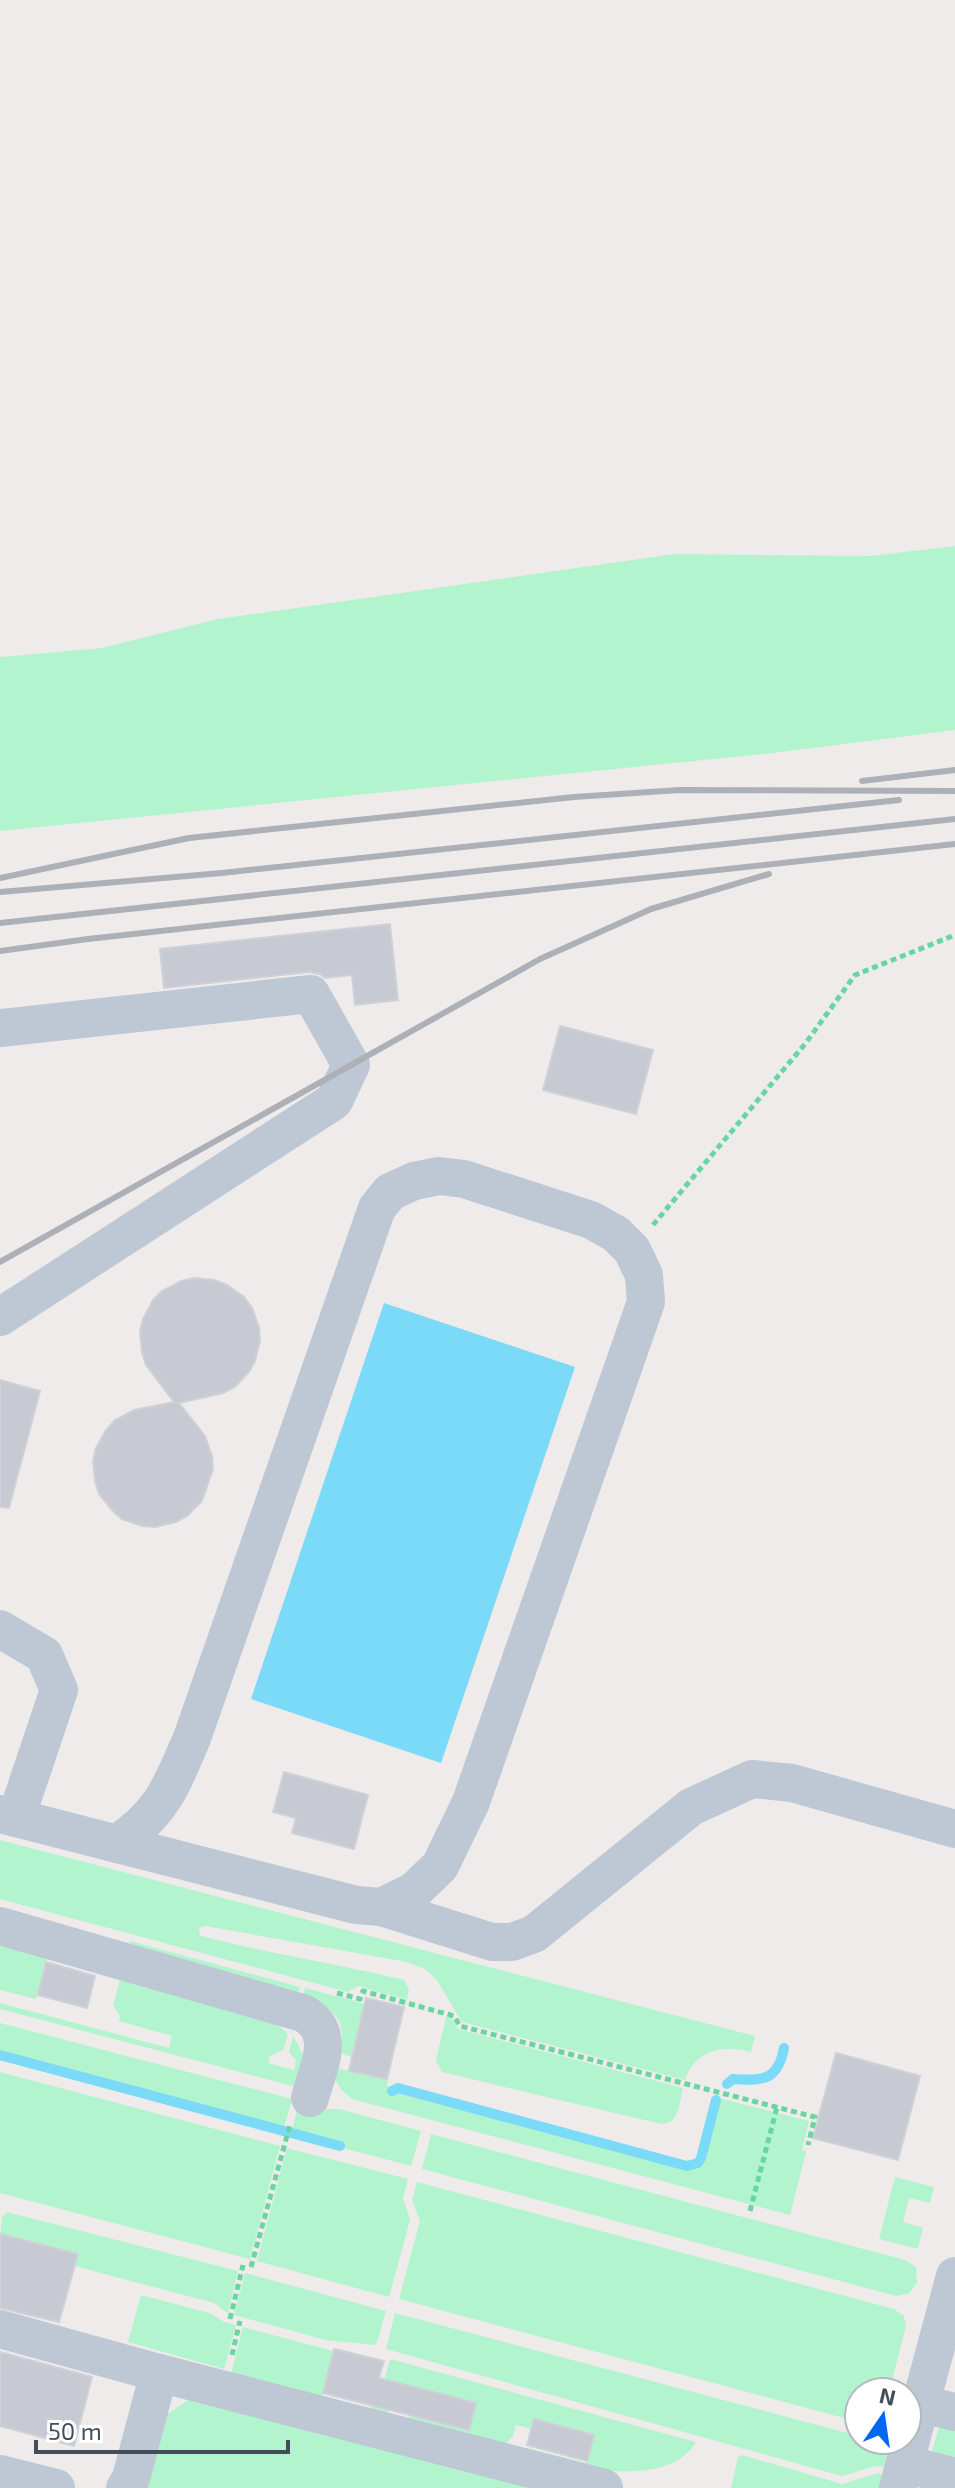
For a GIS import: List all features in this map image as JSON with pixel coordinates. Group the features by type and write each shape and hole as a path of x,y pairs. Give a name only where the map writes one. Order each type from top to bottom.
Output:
{"lane":[{"path":"0,1028 311,994 351,1065 334,1101 0,1317"},
{"path":"117,1844 142,1826 161,1805 192,1738 377,1208 390,1192 414,1181 439,1176 464,1179 591,1220 616,1234 632,1250 644,1275 646,1302 471,1802 440,1866 414,1891 381,1907"},
{"path":"0,1629 44,1655 59,1690 8,1816 356,1905 381,1907 492,1942 512,1942 534,1934 691,1807 752,1779 792,1783 955,1829"},
{"path":"0,1926 303,2013 313,2019 321,2028 324,2049 300,2109"},
{"path":"955,2276 938,2408 902,2476 955,2477"},
{"path":"0,2329 604,2488"},
{"path":"125,2488 131,2478 159,2373"},
{"path":"0,2474 56,2488"}],"path":[{"path":"632,1250 805,1044 855,975 955,935"},
{"path":"331,1991 360,1999 363,1991 454,2016 460,2026 815,2117 808,2145"},
{"path":"750,2211 777,2107"},
{"path":"251,2267 300,2109"},
{"path":"230,2319 243,2265"}],"green space":[{"path":"955,546 955,730 773,753 0,831 0,657 102,648 218,619 675,554 871,556"},
{"path":"0,1840 755,2036 751,2052 720,2049 711,2052 696,2062 685,2080 462,2022 436,1979 425,1969 407,1962 205,1926 199,1928 200,1935 205,1937 404,1980 409,1989 407,2000 358,1986 348,1992 0,1899"},
{"path":"0,1938 49,1951 36,1999 0,1990"},
{"path":"130,1941 300,1987 297,1999 127,1953"},
{"path":"122,1972 262,2010 288,2034 283,2050 270,2056 268,2063 294,2070 296,2061 289,2052 293,2037 304,2062 302,2075 293,2086 0,2009 0,2003 169,2048 172,2036 119,2021 120,2016 113,2005"},
{"path":"305,1988 365,2004 352,2057 340,2053 342,2032 336,2017 323,2007 302,2000"},
{"path":"446,2017 452,2019 458,2029 683,2088 678,2112 672,2120 661,2124 442,2072 436,2060"},
{"path":"0,2023 292,2099 283,2132 0,2057"},
{"path":"336,2068 387,2079 387,2086 689,2168 703,2160 719,2098 809,2121 802,2150 806,2152 790,2215 352,2099 338,2085"},
{"path":"0,2072 280,2146 250,2259 0,2193"},
{"path":"299,2102 325,2109 339,2109 421,2131 411,2166 291,2134"},
{"path":"431,2134 905,2260 916,2267 917,2283 908,2294 896,2296 422,2169"},
{"path":"287,2148 408,2179 403,2198 410,2220 389,2297 257,2261"},
{"path":"895,2177 934,2187 930,2203 909,2198 903,2222 923,2228 918,2249 879,2239"},
{"path":"417,2182 894,2309 904,2316 906,2326 893,2376 843,2376 843,2418 399,2299 420,2221 412,2200"},
{"path":"7,2212 238,2271 228,2313 214,2303 74,2266 0,2238 2,2217"},
{"path":"245,2273 386,2311 377,2342 374,2345 326,2340 234,2315"},
{"path":"141,2295 210,2313 236,2325 224,2369 128,2342"},
{"path":"395,2313 843,2432 843,2456 886,2456 885,2467 876,2466 842,2476 386,2349"},
{"path":"243,2327 333,2351 322,2396 371,2409 375,2395 380,2396 390,2359 696,2442 683,2456 666,2466 645,2470 596,2469 526,2451 527,2448 586,2463 593,2435 535,2419 532,2429 516,2425 513,2436 502,2447 409,2421 409,2416 469,2430 475,2404 393,2406 383,2416 229,2381"},
{"path":"190,2399 565,2488 143,2488 166,2415"},
{"path":"955,2424 955,2462 931,2455 939,2427"},
{"path":"742,2455 842,2484 878,2473 887,2476 881,2488 731,2488 738,2457"}],"water":[{"path":"384,1303 575,1367 441,1763 251,1699"}],"building":[{"path":"390,924 398,1000 355,1005 352,975 325,978 309,972 164,988 160,949"},
{"path":"560,1026 653,1050 636,1114 543,1090"},
{"path":"194,1278 214,1280 244,1297 259,1327 260,1341 255,1361 235,1387 223,1393 179,1403 205,1436 212,1456 213,1469 202,1501 176,1522 155,1527 142,1526 122,1519 99,1494 93,1461 96,1448 115,1420 134,1410 174,1402 146,1365 140,1332 153,1300 162,1291"},
{"path":"0,1380 40,1391 9,1508 0,1507"},
{"path":"284,1772 368,1795 354,1849 292,1833 296,1818 273,1812"},
{"path":"46,1962 95,1976 87,2008 38,1995"},
{"path":"366,1998 404,2007 387,2079 349,2071"},
{"path":"836,2053 920,2076 898,2160 813,2138"},
{"path":"0,2234 78,2254 59,2322 0,2308"},
{"path":"334,2349 384,2361 379,2378 476,2403 469,2430 323,2393"},
{"path":"0,2352 92,2377 74,2446 0,2426"},
{"path":"534,2419 594,2435 587,2461 527,2445"}],"waterway":[{"path":"727,2084 733,2079 767,2077 778,2067 784,2048"},
{"path":"0,2055 340,2146"},
{"path":"392,2091 398,2088 687,2166 698,2163 701,2158 716,2100"}],"railway":[{"path":"862,781 955,770"},
{"path":"0,878 189,838 574,797 680,790 955,791"},
{"path":"0,892 222,873 899,800"},
{"path":"0,923 955,819"},
{"path":"0,951 955,844"},
{"path":"0,1262 540,959 651,909 769,874"}]}
